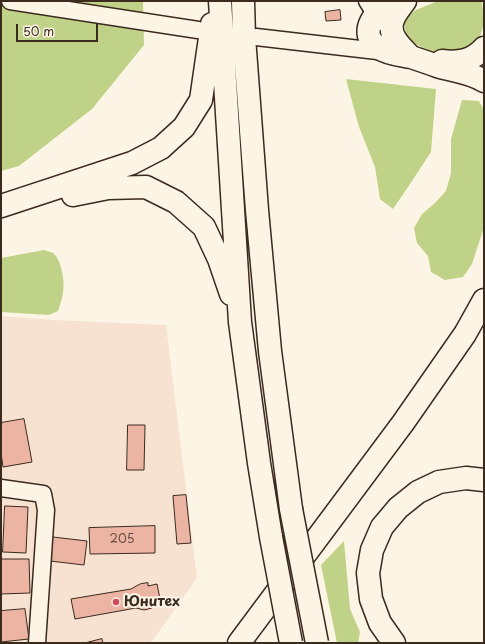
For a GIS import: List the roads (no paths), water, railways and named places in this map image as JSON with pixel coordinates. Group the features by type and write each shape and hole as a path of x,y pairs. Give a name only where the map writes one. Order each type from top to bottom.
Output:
{"highway":[{"path":"1,206 132,163 161,148 184,127 201,100 215,1"},
{"path":"220,1 240,322 259,463 291,643"},
{"path":"243,1 257,210 270,351 291,509 317,643"},
{"path":"391,44 393,20 381,13 371,42 378,48 391,44 400,46 415,58 438,66 468,73 484,81"},
{"path":"415,58 459,62 470,59 484,48"},
{"path":"1,210 108,188 146,187 176,202 204,227 219,259 240,322"},
{"path":"239,643 403,423 465,334 484,300"},
{"path":"394,643 380,623 371,599 368,573 372,550 382,527 398,508 418,492 439,482 466,478 484,480"}],"lane":[{"path":"10,1 198,30"},
{"path":"256,37 381,13"},
{"path":"1,488 43,494 46,510 37,643"}],"place":[{"name":"Юнитех","path":"116,602"}]}
